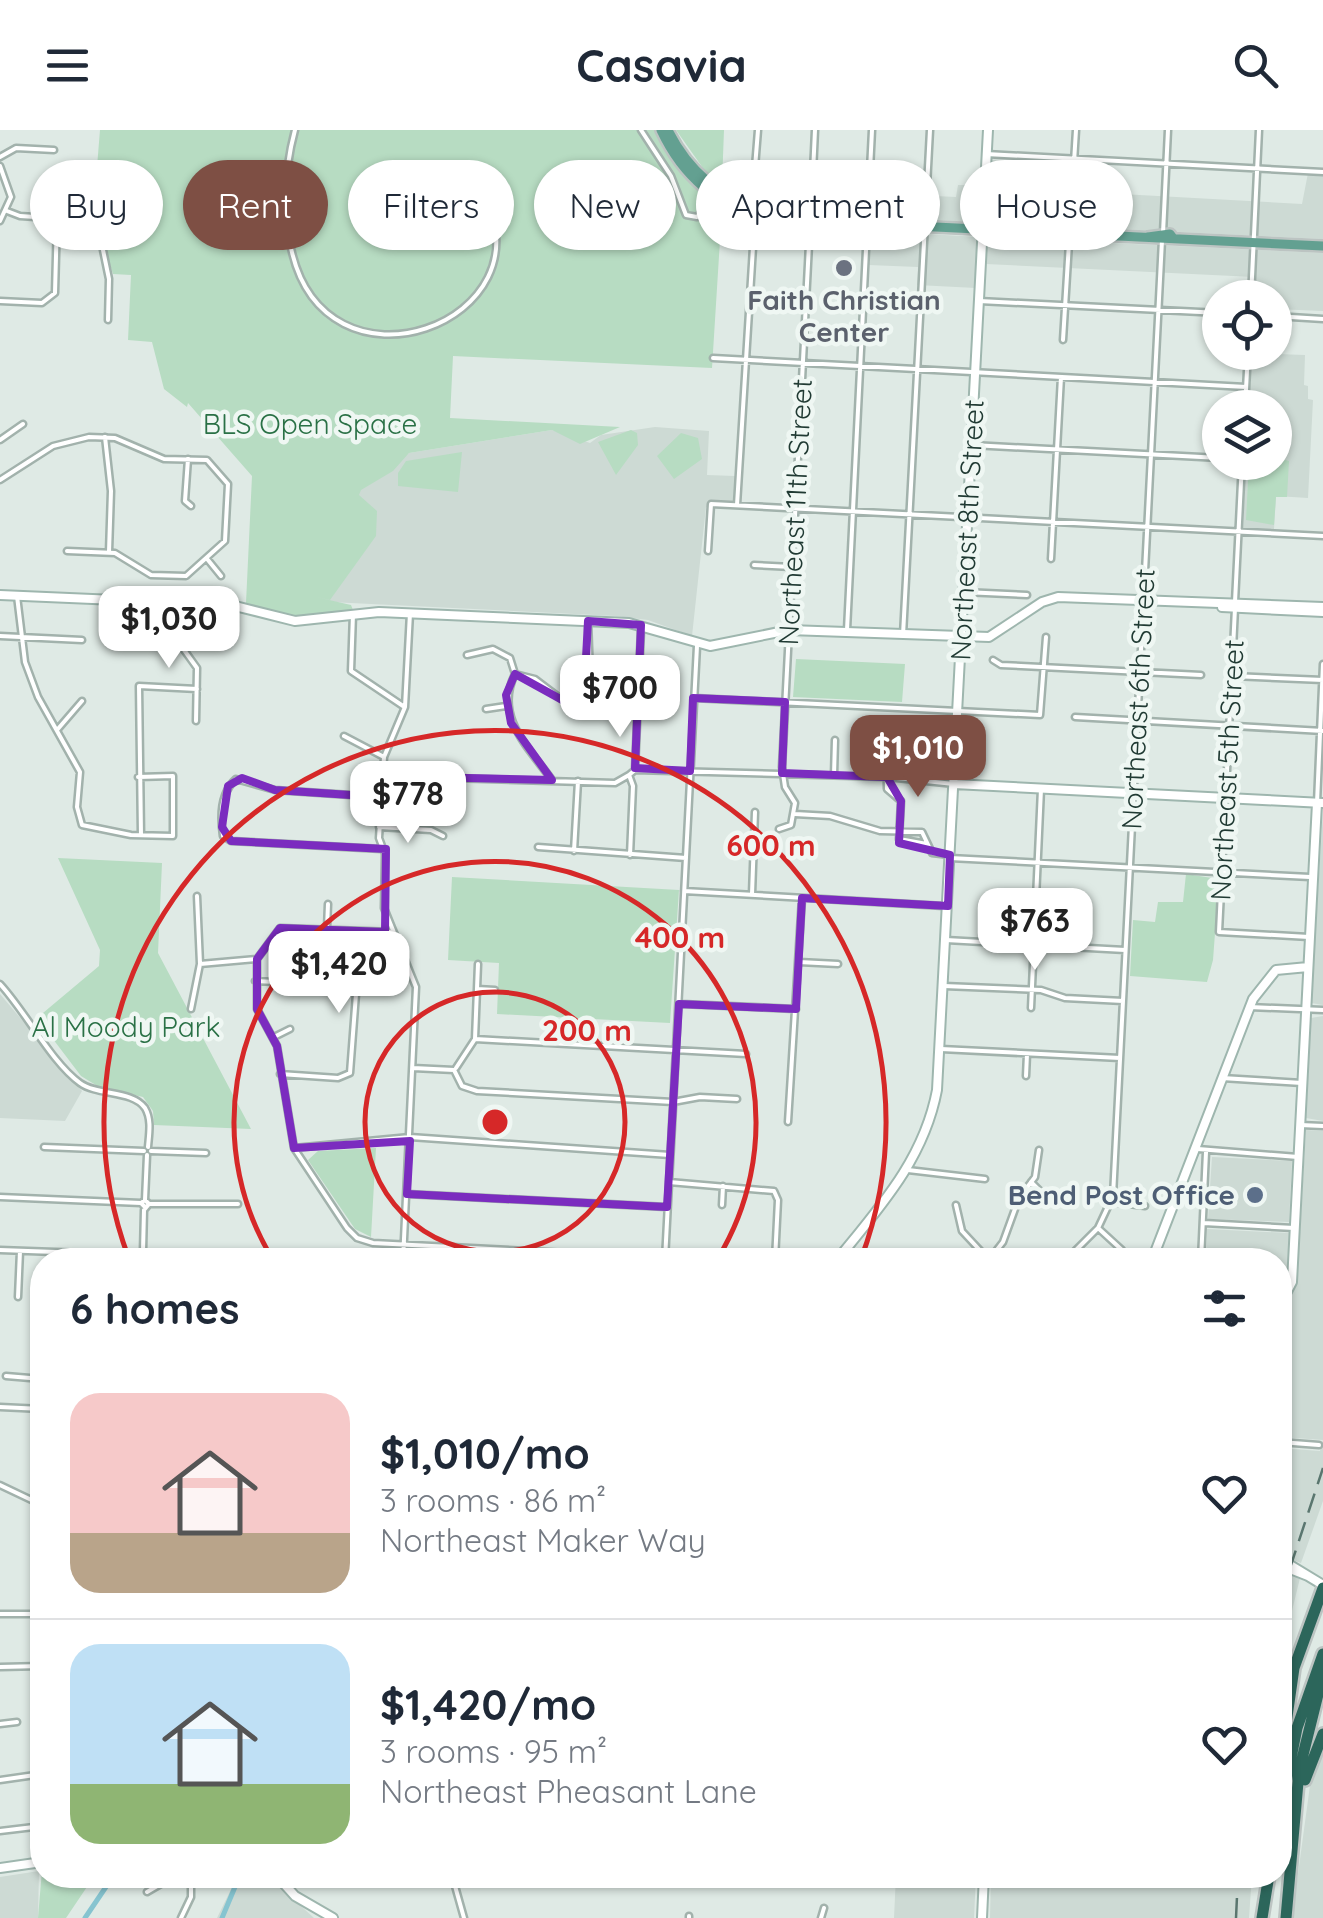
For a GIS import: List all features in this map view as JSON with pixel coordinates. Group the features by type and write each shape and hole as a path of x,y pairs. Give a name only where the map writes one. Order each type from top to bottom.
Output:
{"highway":[{"path":"1292,1682 1323,1586"},
{"path":"1292,1761 1323,1642"},
{"path":"1307,1694 1323,1654"},
{"path":"1292,1850 1302,1753 1323,1674"},
{"path":"1292,1865 1306,1772 1323,1734"},
{"path":"1262,1916 1265,1888"},
{"path":"1286,1918 1288,1888"},
{"path":"1287,1898 1289,1888"}],"main road":[{"path":"665,130 696,180"},
{"path":"665,130 696,169"},
{"name":"Northeast 8th Street","path":"986,160 988,130"},
{"path":"1133,235 1323,246"},
{"name":"Northeast 8th Street","path":"846,1248 908,1170 934,1107 941,1049 981,250"},
{"path":"0,595 231,605 295,621 410,613 641,624 697,644 717,646 788,630 961,638 998,633 1042,602 1058,596 1323,610"},
{"path":"954,784 1320,803 1312,877 1292,1287"},
{"path":"1157,1248 1250,1006 1276,970 1308,967"},
{"path":"1292,1568 1323,1586"},
{"path":"0,1868 30,1864"},
{"path":"288,1888 327,1917"},
{"path":"982,1918 983,1888"}],"street":[{"path":"296,130 285,199 292,250 306,288 329,314 361,330 402,336 433,329 468,303 485,281 494,250"},
{"path":"641,130 671,176 686,215 696,217"},
{"path":"755,160 758,130"},
{"name":"Northeast 11th Street","path":"813,160 815,130"},
{"path":"870,160 872,130"},
{"path":"928,160 930,130"},
{"path":"1072,159 1076,130"},
{"name":"Northeast 6th Street","path":"1078,1248 1098,1228 1112,1202 1154,381 1166,237 1168,130"},
{"path":"1251,280 1259,130"},
{"path":"0,157 16,148 54,150"},
{"path":"986,154 1323,172"},
{"path":"0,166 10,186 7,211 0,221"},
{"path":"7,211 30,217"},
{"path":"0,301 42,304 55,293 57,250"},
{"path":"104,250 109,279 108,320"},
{"path":"737,506 749,250"},
{"name":"Northeast 11th Street","path":"795,814 784,774 785,702 808,250"},
{"path":"847,633 866,250"},
{"path":"904,636 924,250"},
{"path":"1063,340 1069,250"},
{"path":"979,302 1202,313"},
{"path":"1292,317 1323,319"},
{"path":"713,358 1246,387"},
{"path":"1246,390 1247,370"},
{"path":"1051,559 1061,377"},
{"path":"0,440 23,424"},
{"path":"104,437 111,491 108,552"},
{"path":"0,480 53,446 104,437 164,459 207,460 228,484 226,536 208,559 186,576 151,575 129,559 108,552 67,551"},
{"path":"972,444 1202,457"},
{"path":"188,459 185,501 191,506"},
{"name":"Northeast 5th Street","path":"1241,480 1218,932 1309,937"},
{"path":"708,552 711,504 1323,536"},
{"path":"208,559 221,576"},
{"path":"754,565 792,567"},
{"path":"964,592 1027,595"},
{"path":"17,596 20,637 38,697 80,772 77,806 82,825 142,836 173,836 173,776 138,777"},
{"path":"167,603 169,629 194,660 196,721"},
{"path":"404,1245 416,987 384,908 380,828 384,757 406,707 410,613"},
{"path":"354,614 352,671 406,707"},
{"path":"516,674 535,679 564,700 584,694 590,674 588,621"},
{"path":"383,776 615,783 630,775 635,770 641,624"},
{"path":"140,636 169,629"},
{"path":"0,636 82,640"},
{"path":"694,698 1040,715 1046,637"},
{"path":"666,1248 697,644"},
{"path":"467,655 478,650 504,651 516,674 506,706 511,722 552,780"},
{"path":"993,660 1044,668 1201,675"},
{"path":"1320,803 1323,664"},
{"path":"1232,676 1323,680"},
{"path":"142,836 138,686 197,689"},
{"path":"57,730 82,701"},
{"path":"486,709 506,706"},
{"path":"1075,716 1321,731"},
{"path":"344,736 384,757"},
{"path":"834,775 835,740"},
{"path":"886,744 887,790 901,800 900,830 904,843 927,844"},
{"path":"635,770 886,777 954,784"},
{"path":"630,775 630,855"},
{"path":"382,797 288,792 236,779 224,795 222,827 223,836 231,841 383,848"},
{"path":"574,852 578,781"},
{"path":"1031,1008 1041,789"},
{"path":"752,894 756,812"},
{"path":"779,829 790,825 795,814 926,834 932,852 950,856 1312,877"},
{"path":"380,828 432,830 444,836"},
{"path":"538,847 686,858"},
{"path":"684,891 948,906"},
{"path":"191,1009 200,964 197,896"},
{"path":"788,1122 802,898"},
{"path":"327,928 328,904"},
{"path":"392,932 280,928 257,959 256,1008 274,1038 294,1148 357,1238 460,1248"},
{"path":"946,940 1126,950"},
{"path":"200,964 257,959"},
{"path":"798,962 838,964"},
{"path":"454,1070 475,1039 478,964"},
{"path":"255,981 346,986 356,994 350,1073 338,1078 280,1074"},
{"path":"0,984 78,1081 98,1093 129,1097 144,1108 150,1124 142,1248"},
{"path":"944,986 1030,990 1065,998 1123,1001"},
{"path":"477,990 495,990"},
{"path":"679,1004 796,1009"},
{"path":"1250,1006 1323,1010"},
{"path":"274,1038 290,1029"},
{"path":"475,1039 746,1054"},
{"path":"941,1049 1120,1058"},
{"path":"1026,1076 1027,1054"},
{"path":"413,1068 454,1070"},
{"path":"454,1070 462,1086 476,1091 673,1102 700,1097 737,1099"},
{"path":"1222,1078 1302,1083"},
{"path":"1300,1125 1323,1126"},
{"path":"294,1148 410,1137 670,1155"},
{"path":"44,1148 206,1153"},
{"path":"1196,1148 1206,1152 1298,1157"},
{"path":"998,1248 1019,1198 1031,1182 1038,1150"},
{"path":"1201,1248 1206,1152"},
{"path":"908,1170 985,1179"},
{"path":"669,1182 776,1192 775,1248"},
{"path":"1031,1182 1051,1202"},
{"path":"722,1205 723,1186"},
{"path":"407,1194 668,1207"},
{"path":"0,1197 238,1204"},
{"path":"1112,1202 1145,1206"},
{"path":"956,1204 962,1231 978,1248"},
{"path":"1202,1222 1294,1228"},
{"path":"1098,1228 1120,1248"},
{"path":"0,1250 30,1251"},
{"path":"18,1297 20,1250"},
{"path":"6,1376 30,1378"},
{"path":"0,1407 30,1408"},
{"path":"1292,1443 1320,1444"},
{"path":"0,1485 30,1498"},
{"path":"0,1614 30,1614"},
{"path":"0,1667 30,1666"},
{"path":"0,1724 17,1722"},
{"path":"0,1780 30,1776"},
{"path":"0,1831 30,1827"},
{"path":"147,1892 154,1888"},
{"path":"181,1918 191,1888"},
{"path":"456,1888 464,1918"},
{"path":"821,1918 824,1908"}],"highlighted area":[{"path":"588,621 641,625 635,768 690,771 693,698 785,702 782,773 887,777 901,801 899,843 950,855 948,906 802,898 796,1009 679,1004 667,1207 407,1194 410,1141 294,1148 277,1046 257,1009 257,959 280,928 385,932 386,849 231,841 222,827 228,786 242,778 275,790 381,797 383,776 552,780 511,723 506,695 515,674 564,701 584,695"}],"shaded area":[{"path":"1308,173 1323,174 1323,239 1133,230 1133,195 1302,204"},
{"path":"958,185 960,221 940,220 940,196 956,197"},
{"path":"940,235 960,236 960,250 978,250 976,288 917,285 918,267 869,265 870,250 940,250"},
{"path":"1133,244 1323,253 1323,311 1292,310 1292,280 986,264 987,250 1133,250"},
{"path":"1292,355 1305,355 1304,385 1308,386 1308,399 1313,400 1308,498 1276,496 1274,529 1243,528 1245,480 1292,480 1292,390 1250,390 1251,370 1292,370"},
{"path":"655,427 709,431 707,475 735,476 734,504 706,507 692,636 648,620 615,616 330,602 307,596 288,555 309,507 360,490 409,453 552,430 590,443 601,435"},
{"path":"1323,812 1323,1005 1311,1003"},
{"path":"0,994 82,1091 65,1121 0,1118"},
{"path":"1323,1016 1323,1121 1306,1118 1311,1018"},
{"path":"1306,1130 1323,1131 1323,1440 1292,1438 1292,1293 1297,1284"},
{"path":"1212,1157 1292,1161 1289,1222 1208,1219"},
{"path":"1207,1229 1290,1233 1290,1248 1206,1248"},
{"path":"1323,1440 1323,1501 1301,1563 1292,1560 1292,1449 1320,1451"},
{"path":"1292,1574 1300,1578 1292,1611"},
{"path":"1323,1743 1323,1918 1292,1918 1311,1778"},
{"path":"30,1872 30,1888 39,1888 38,1918 0,1918 0,1877"},
{"path":"232,1888 281,1888 314,1918 217,1918"},
{"path":"895,1888 975,1888 974,1918 894,1918"},
{"path":"991,1888 1251,1888 1249,1918 990,1918"}],"green space":[{"name":"BLS Open Space","path":"100,130 655,130 673,160 534,160 534,250 676,250 676,164 696,184 696,250 719,250 712,368 453,356 450,418 620,427 580,444 552,430 409,453 393,471 361,490 359,495 377,511 376,536 330,600 316,597 351,605 353,610 298,618 246,603 252,476 188,403 187,407 164,389 152,342 128,340 131,275 113,274 105,250 163,250 163,160 98,160"},
{"path":"676,130 724,130 723,160 697,160"},
{"path":"631,430 637,433 638,445 616,475 598,442"},
{"path":"681,433 698,438 702,459 674,479 657,456"},
{"path":"462,452 458,492 398,486 398,473 406,461"},
{"path":"1248,480 1288,480 1287,497 1276,497 1274,525 1246,520"},
{"path":"796,659 905,664 902,702 793,697"},
{"name":"Al Moody Park","path":"58,858 162,863 158,953 251,1129 154,1125 153,1111 143,1097 99,1087 81,1076 37,1018 99,966 100,950"},
{"path":"1186,874 1219,879 1213,960 1207,982 1130,976 1133,920 1155,922 1158,902 1183,902"},
{"path":"452,877 679,890 670,1023 497,1014 499,963 448,960"},
{"path":"376,1148 371,1237 355,1229 308,1160 318,1151"},
{"path":"40,1888 86,1888 66,1918 38,1918"}],"waterway":[{"path":"85,1918 105,1888"},
{"path":"222,1918 235,1888"}],"railway":[{"path":"1292,1562 1323,1468"},
{"path":"1236,1918 1237,1888"}],"place":[{"name":"Faith Christian Center","path":"844,268"},
{"name":"Bend Post Office","path":"1255,1195"}]}
